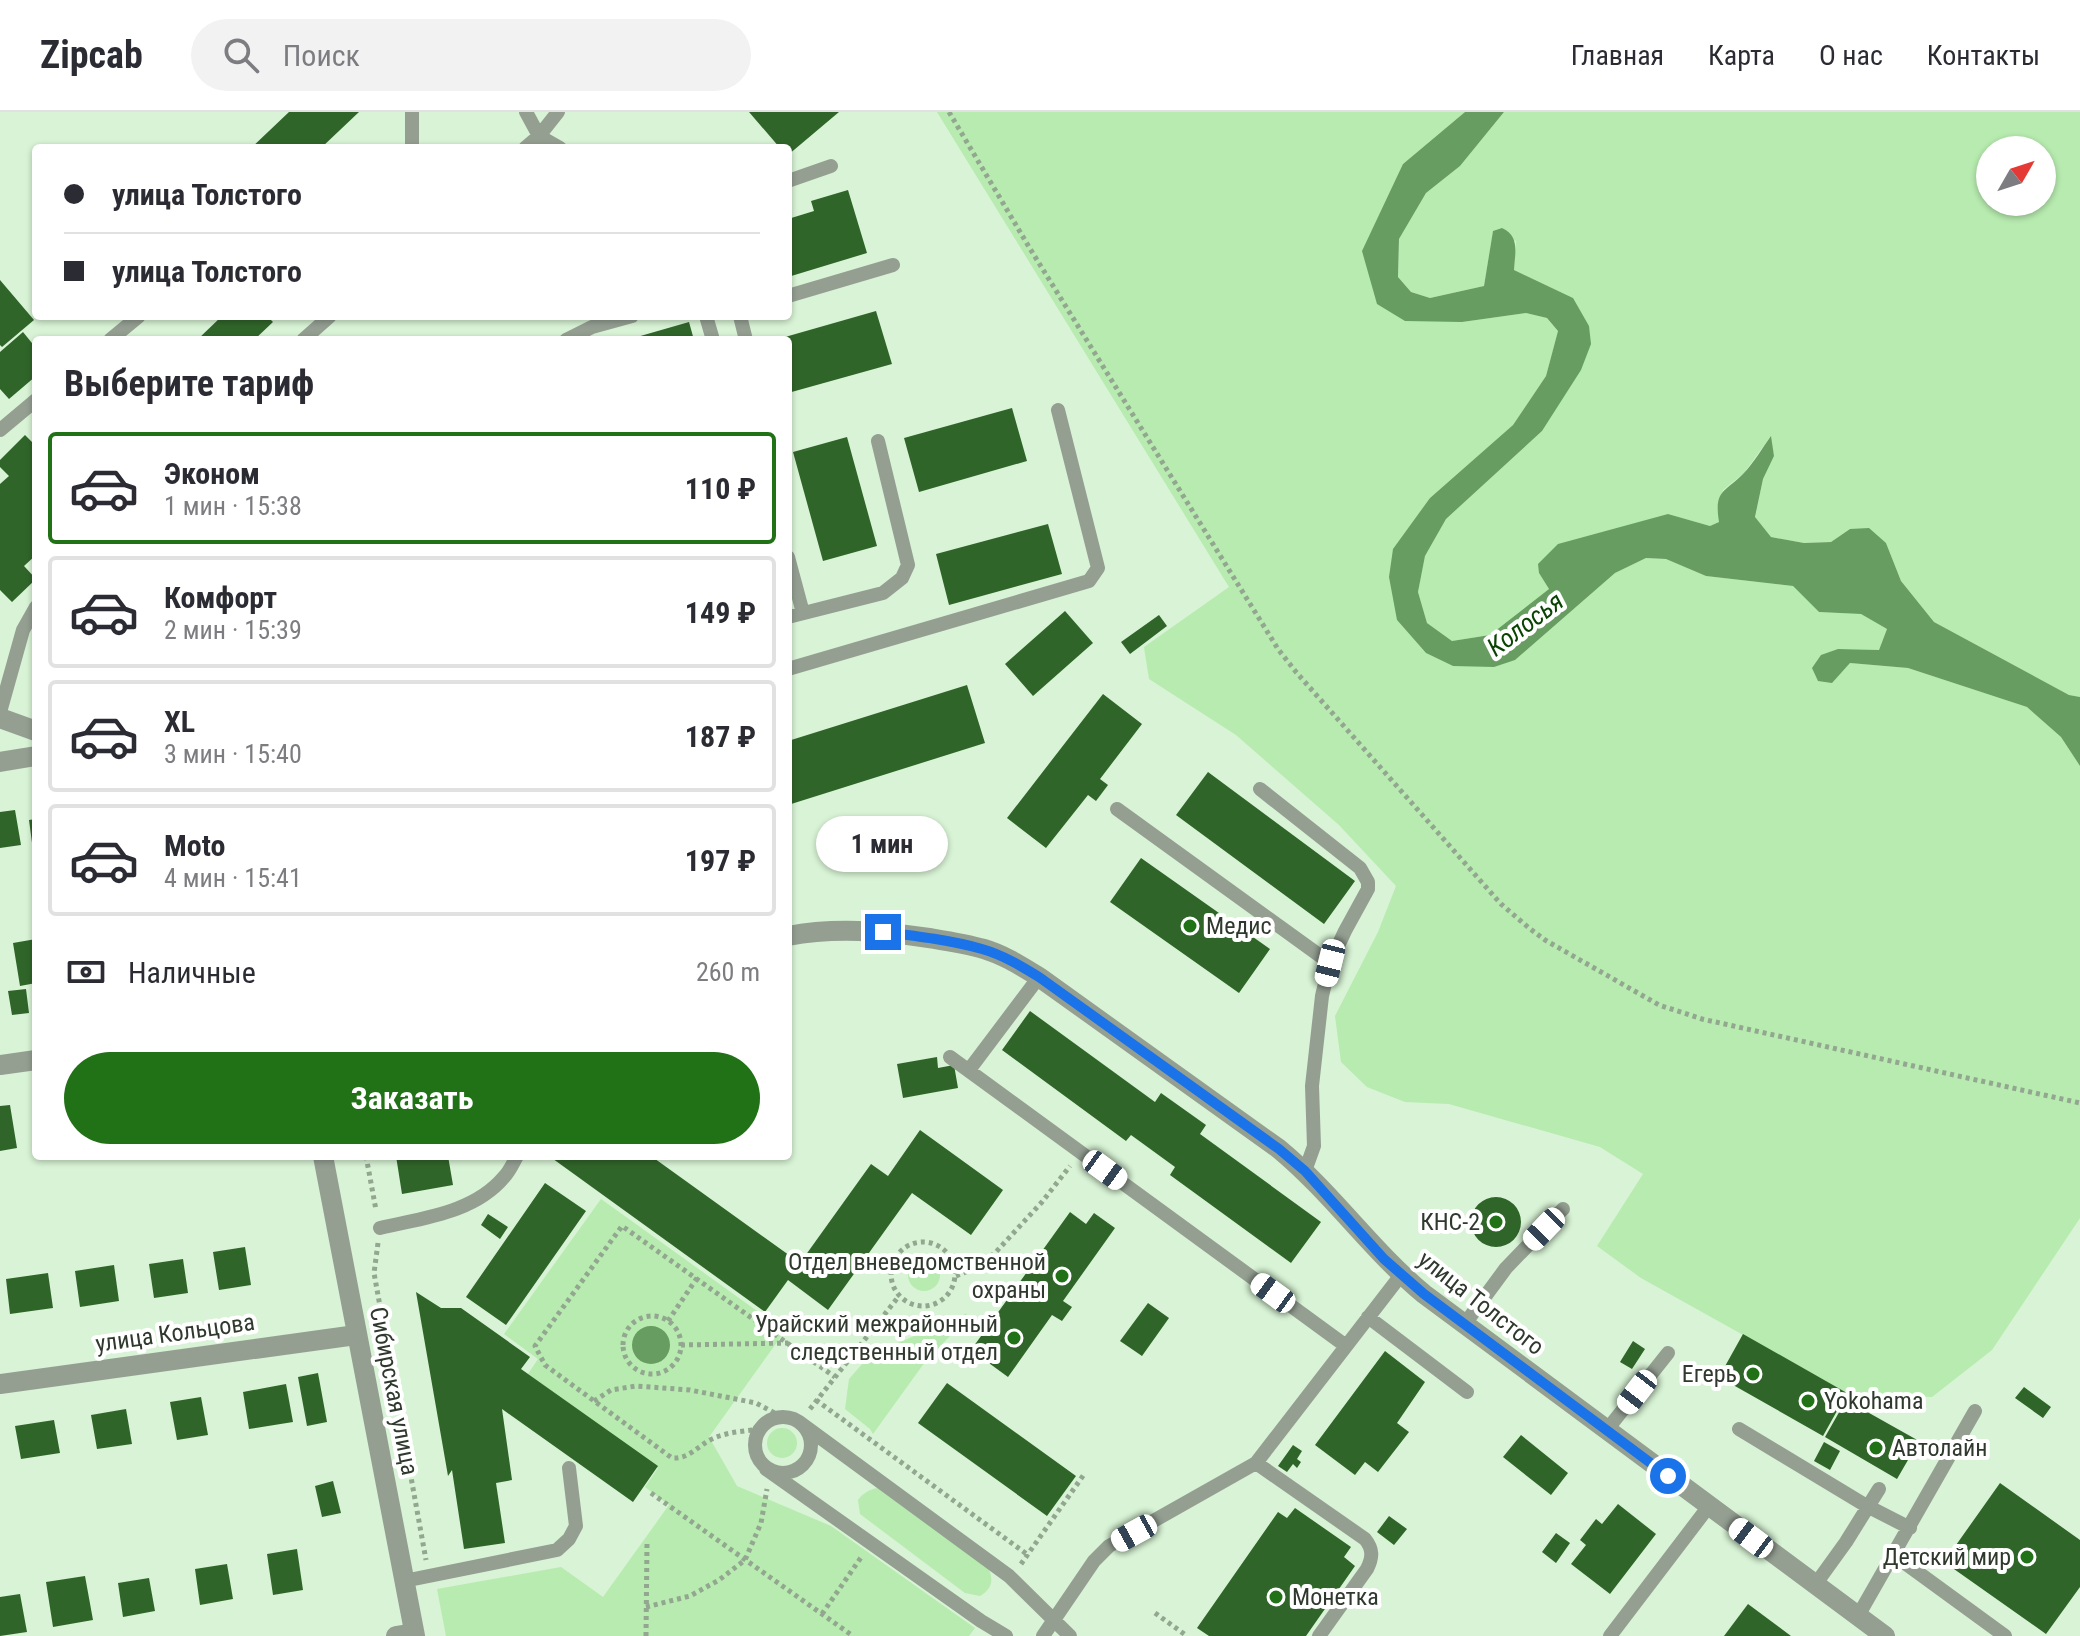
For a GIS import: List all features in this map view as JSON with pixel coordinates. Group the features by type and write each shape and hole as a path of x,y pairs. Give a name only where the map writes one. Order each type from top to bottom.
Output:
{"street":[{"path":"0,715 32,729"},
{"path":"0,762 32,757"},
{"name":"улица Толстого","path":"792,936 843,930 926,938 984,949 1014,961 1039,977 1267,1140 1305,1171 1401,1275 1464,1325 1885,1636"},
{"path":"0,1065 32,1061"},
{"name":"Сибирская улица","path":"324,1160 404,1581 408,1635"},
{"name":"улица Кольцова","path":"0,1384 356,1335"}],"lane":[{"path":"412,112 412,144"},
{"path":"526,112 539,136 553,144"},
{"path":"530,144 558,112"},
{"path":"792,180 831,166"},
{"path":"792,295 893,265"},
{"path":"115,336 134,320"},
{"path":"308,336 326,320"},
{"path":"574,336 617,320"},
{"path":"0,430 32,403"},
{"path":"792,668 1089,581 1098,568 1058,410"},
{"path":"792,616 883,593 902,578 908,565 878,441"},
{"path":"792,572 803,613"},
{"path":"0,715 23,630 32,614"},
{"path":"1260,789 1360,868 1368,882 1368,889 1330,963 1322,996 1312,1086 1314,1146 1305,1171"},
{"path":"1117,809 1330,963"},
{"path":"969,1070 1039,977"},
{"path":"950,1057 1346,1346"},
{"path":"380,1228 469,1204 493,1189 506,1176 515,1160"},
{"path":"1464,1325 1506,1268 1563,1209"},
{"path":"1043,1636 1094,1561 1109,1546 1256,1463 1401,1275"},
{"path":"1368,1317 1467,1392"},
{"path":"1606,1431 1668,1353"},
{"path":"1858,1616 1975,1411"},
{"path":"1006,1636 766,1469 755,1450 755,1439 760,1429 768,1421 782,1417 799,1422 1012,1578 1070,1636"},
{"path":"766,1469 788,1474 806,1462 811,1452 811,1441 807,1430 799,1422"},
{"path":"1739,1429 1910,1528"},
{"path":"1256,1463 1365,1539 1370,1546 1372,1553 1367,1569 1319,1636"},
{"path":"404,1581 557,1550 569,1539 576,1526 569,1468"},
{"path":"1815,1585 1879,1489"},
{"path":"1610,1636 1709,1506"},
{"path":"1894,1555 2005,1636"}],"path":[{"path":"949,112 1278,649 1501,904 1545,940 1659,1005 1702,1019 2080,1103"},
{"path":"956,1276 976,1268 995,1253 1042,1202 1081,1152"},
{"path":"367,1160 380,1228 374,1273 429,1576"},
{"path":"760,1429 715,1438 691,1454 680,1459 672,1458 545,1365 535,1346 622,1226 835,1377"},
{"path":"925,1242 944,1249 951,1257 956,1276 953,1287 939,1303 917,1306 899,1296 891,1274 893,1263 905,1247 925,1242"},
{"path":"668,1321 697,1278"},
{"path":"799,1422 899,1296"},
{"path":"646,1316 668,1321 678,1331 681,1345 678,1360 671,1368 653,1375 634,1368 623,1352 623,1342 631,1325 646,1316"},
{"path":"681,1345 788,1343"},
{"path":"594,1401 611,1390 636,1386 690,1390 756,1403 782,1417"},
{"path":"816,1400 1028,1555"},
{"path":"646,1607 690,1596 719,1580 745,1560 761,1523 768,1478 766,1469"},
{"path":"1012,1578 1085,1473"},
{"path":"651,1493 853,1636"},
{"path":"646,1636 647,1542"},
{"path":"822,1614 871,1543"},
{"path":"1155,1613 1187,1636"}],"shaded area":[{"path":"937,112 1465,112 1403,164 1377,304 1462,322 1526,313 1547,318 1558,331 1546,376 1513,425 1430,498 1397,620 1426,653 1453,666 1515,660 1615,573 1646,558 1666,559 1706,576 1793,586 1819,612 1861,614 1887,629 1879,650 1838,649 1832,682 1850,663 1908,668 2027,707 2061,737 2080,766 2080,1218 1992,1350 1932,1397 1847,1393 1641,1278 1597,1246 1643,1174 1600,1147 1449,1104 1405,1102 1367,1087 1341,1062 1335,1016 1378,932 1396,886 1339,825 1236,735 1149,679 1144,647 1229,587"},
{"path":"1504,112 2080,112 2080,697 2069,695 1934,622 1901,581 1886,543 1850,529 1831,542 1804,543 1771,537 1755,518 1763,479 1774,456 1770,437 1744,473 1723,490 1719,522 1710,526 1668,514 1539,573 1549,589 1490,635 1452,641 1427,623 1418,592 1425,556 1446,519 1542,431 1573,298 1514,270 1516,241 1493,232 1484,286 1430,298 1411,292 1398,277 1399,239 1426,193 1460,166"},
{"path":"601,1199 785,1331 709,1437 737,1486 831,1526 975,1628 969,1636 446,1636 437,1589 561,1567 603,1597 669,1505 645,1487 658,1468 528,1374 538,1359 504,1334"},
{"path":"924,1259 935,1264 940,1275 935,1286 924,1291 913,1286 908,1275 913,1264"},
{"path":"967,1313 960,1325 922,1366 873,1434 845,1409 849,1379 870,1355"},
{"path":"782,1428 793,1432 797,1443 793,1454 782,1458 771,1454 767,1443 771,1432"},
{"path":"877,1488 988,1567 991,1580 987,1590 980,1596 965,1593 860,1514 858,1500 866,1492"}],"water":[{"name":"Колосья","path":"1465,112 1504,112 1460,166 1426,193 1399,239 1398,277 1411,292 1430,298 1484,286 1493,231 1502,228 1514,240 1514,270 1573,298 1589,326 1591,344 1581,370 1542,431 1446,519 1425,556 1418,592 1427,623 1452,641 1490,635 1549,589 1539,573 1538,564 1558,544 1668,514 1710,526 1719,522 1718,504 1722,493 1747,470 1771,436 1774,456 1763,479 1755,517 1771,537 1804,543 1831,542 1850,529 1869,528 1886,543 1901,581 1934,622 2069,695 2080,697 2080,766 2061,737 2027,707 1908,668 1850,663 1832,683 1818,681 1812,668 1821,655 1838,649 1879,650 1887,629 1861,614 1819,612 1793,586 1706,576 1666,559 1646,558 1615,573 1515,660 1494,667 1453,666 1426,653 1397,620 1389,577 1393,549 1430,498 1513,425 1546,376 1558,331 1547,318 1526,313 1462,322 1405,321 1377,304 1362,251 1403,164"},
{"path":"651,1326 665,1331 670,1345 665,1359 651,1364 637,1359 632,1345 637,1331"}],"building":[{"path":"289,112 359,112 325,144 255,144"},
{"path":"749,112 839,112 792,152 792,144 777,144"},
{"path":"848,190 867,253 792,276 792,218 814,211 811,201"},
{"path":"0,280 34,320 2,347"},
{"path":"876,311 892,364 792,392 792,336 788,336"},
{"path":"218,320 273,322 258,336 201,336"},
{"path":"689,322 693,336 640,336"},
{"path":"23,332 32,343 32,379 9,399 0,389 0,352"},
{"path":"1012,408 1027,461 919,492 904,438"},
{"path":"25,435 32,442 32,559 24,566 32,575 32,583 12,602 0,590 0,484 9,476 0,467 0,460"},
{"path":"847,437 877,546 823,561 793,452"},
{"path":"1048,524 1062,574 949,605 936,554"},
{"path":"1065,611 1093,643 1033,696 1005,664"},
{"path":"1159,615 1167,626 1130,654 1121,642"},
{"path":"967,685 985,743 792,804 792,740"},
{"path":"1103,694 1142,724 1100,779 1108,785 1096,801 1088,795 1046,848 1007,818"},
{"path":"1208,772 1355,881 1324,924 1176,815"},
{"path":"15,810 21,845 0,848 0,812"},
{"name":"Медис","path":"1141,858 1270,949 1239,993 1110,902"},
{"path":"32,940 32,984 20,986 13,943"},
{"path":"26,989 29,1013 12,1015 8,991"},
{"path":"1030,1011 1155,1102 1161,1093 1206,1125 1200,1134 1321,1222 1291,1263 1170,1175 1175,1167 1131,1135 1126,1141 1002,1050"},
{"path":"937,1057 938,1068 954,1065 958,1088 903,1098 897,1064"},
{"path":"10,1105 17,1148 0,1151 0,1106"},
{"path":"920,1130 1003,1190 971,1235 912,1193 828,1310 788,1280 765,1312 555,1160 657,1160 800,1263 871,1164 888,1176"},
{"path":"397,1160 449,1160 453,1185 402,1194"},
{"path":"545,1183 586,1211 506,1325 466,1297"},
{"name":"КНС-2","path":"1496,1197 1514,1204 1521,1222 1514,1240 1496,1247 1478,1240 1471,1222 1478,1204"},
{"path":"1070,1212 1086,1224 1094,1213 1115,1228 1063,1301 1072,1307 1062,1321 1052,1315 1008,1377 971,1350"},
{"path":"488,1214 508,1227 500,1239 481,1225"},
{"path":"245,1247 251,1285 219,1290 213,1252"},
{"path":"183,1259 188,1293 154,1298 149,1264"},
{"path":"114,1265 119,1301 80,1307 75,1271"},
{"path":"48,1273 53,1308 10,1314 6,1279"},
{"path":"416,1292 441,1308 461,1308 530,1357 521,1369 658,1466 633,1502 502,1409 512,1480 496,1483 505,1543 464,1549 452,1470 448,1476"},
{"path":"1148,1303 1169,1318 1142,1356 1120,1341"},
{"path":"1743,1334 1847,1393 1823,1436 1719,1377"},
{"path":"1633,1341 1645,1349 1632,1369 1620,1362"},
{"path":"1385,1351 1425,1382 1397,1423 1409,1432 1378,1472 1365,1462 1355,1475 1315,1445"},
{"path":"318,1373 327,1422 307,1426 298,1377"},
{"path":"947,1383 1076,1476 1047,1516 918,1423"},
{"path":"286,1384 293,1422 249,1429 243,1392"},
{"path":"2024,1387 2051,1407 2043,1418 2015,1398"},
{"path":"201,1397 208,1435 177,1440 170,1402"},
{"path":"1846,1400 1919,1441 1897,1479 1825,1437"},
{"path":"126,1409 132,1444 97,1449 91,1415"},
{"path":"54,1420 60,1453 21,1459 15,1426"},
{"path":"1521,1435 1568,1473 1551,1495 1503,1457"},
{"path":"1824,1442 1840,1451 1830,1470 1814,1461"},
{"path":"1293,1445 1302,1451 1297,1459 1301,1462 1297,1468 1293,1464 1287,1472 1278,1466"},
{"path":"333,1481 341,1513 322,1517 315,1486"},
{"path":"2000,1483 2080,1540 2080,1587 2046,1634 1944,1562"},
{"path":"1618,1504 1656,1534 1610,1594 1571,1564 1586,1545 1580,1540 1596,1519 1602,1524"},
{"name":"Монетка","path":"1295,1508 1351,1547 1344,1557 1355,1566 1306,1636 1209,1636 1197,1628 1278,1512 1287,1518"},
{"path":"1389,1516 1407,1529 1394,1545 1377,1532"},
{"path":"1556,1533 1570,1543 1556,1563 1542,1552"},
{"path":"297,1549 303,1590 273,1595 267,1554"},
{"path":"227,1564 233,1599 200,1605 195,1569"},
{"path":"85,1576 93,1620 53,1627 46,1582"},
{"path":"149,1578 155,1611 123,1617 118,1583"},
{"path":"20,1594 27,1632 0,1636 0,1597"},
{"path":"1748,1604 1791,1636 1724,1636"}],"place":[{"name":"Медис","path":"1190,926"},
{"name":"КНС-2","path":"1496,1222"},
{"name":"Отдел вневедомственной охраны","path":"1062,1276"},
{"name":"Урайский межрайонный следственный отдел","path":"1014,1338"},
{"name":"Егерь","path":"1753,1374"},
{"name":"Yokohama","path":"1808,1401"},
{"name":"Автолайн","path":"1876,1448"},
{"name":"Детский мир","path":"2027,1557"},
{"name":"Монетка","path":"1276,1597"}],"route":[{"path":"883,932 984,949 1014,961 1039,977 1279,1149 1322,1188 1401,1275 1668,1476"}]}
